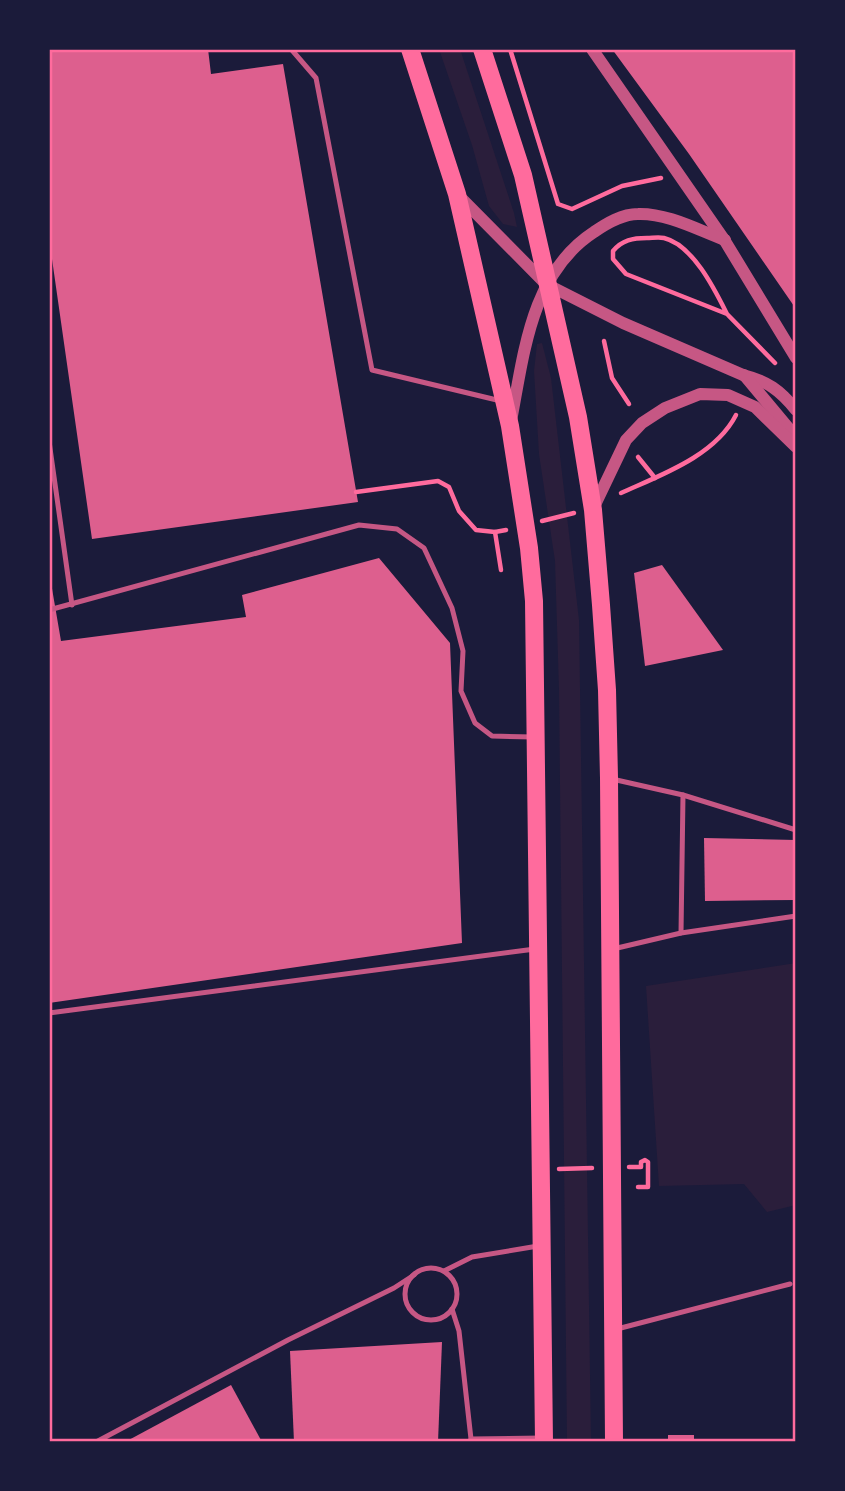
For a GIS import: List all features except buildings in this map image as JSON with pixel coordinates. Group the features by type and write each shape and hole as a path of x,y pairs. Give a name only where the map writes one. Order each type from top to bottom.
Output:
{"main road":[{"path":"410,49 457,194 510,426 529,548 534,601 544,1440"},
{"path":"482,49 523,175 578,417 593,510 607,690 609,778 614,1442"}],"street":[{"path":"592,49 725,241 796,358"},
{"path":"457,194 546,284 623,323 763,380 782,392 796,410"},
{"path":"510,426 531,323 546,284 582,240 612,220 637,213 663,217 725,241"},
{"path":"743,374 796,437"},
{"path":"593,510 626,440 642,423 665,408 700,394 728,395 755,408 796,447"}],"lane":[{"path":"291,49 316,78 372,370 504,402"},
{"path":"49,442 72,605"},
{"path":"49,610 359,525 397,529 424,548 452,608 463,651 461,691 474,723 492,736 536,737"},
{"path":"609,778 683,795 796,830"},
{"path":"681,933 683,795"},
{"path":"611,949 681,933 796,916"},
{"path":"49,1013 538,949"},
{"path":"444,1271 472,1257 542,1246"},
{"path":"96,1442 428,1268 444,1271 456,1284 457,1293 452,1309 459,1331 470,1441 544,1440"},
{"path":"414,1275 408,1282 406,1298 414,1312 429,1319 437,1319 452,1309"},
{"path":"613,1330 790,1284"}],"path":[{"path":"510,49 558,204 572,209 622,186 662,179"},
{"path":"727,314 626,274 614,259 613,251 620,242 640,238 666,238 687,253 707,275 727,314 775,363"},
{"path":"604,341 612,378 629,404"},
{"path":"638,457 654,478"},
{"path":"495,532 501,570"},
{"path":"627,1167 641,1167 641,1162 648,1162 648,1187 638,1187"},
{"path":"558,1169 599,1168"}],"shaded area":[{"path":"439,49 460,49 517,227 503,224 489,206 472,145"},
{"path":"542,343 551,378 579,620 591,1442 567,1442 559,690 555,561 539,454 534,371 537,344"},
{"path":"796,963 796,1205 767,1212 744,1184 659,1186 646,986"}]}
